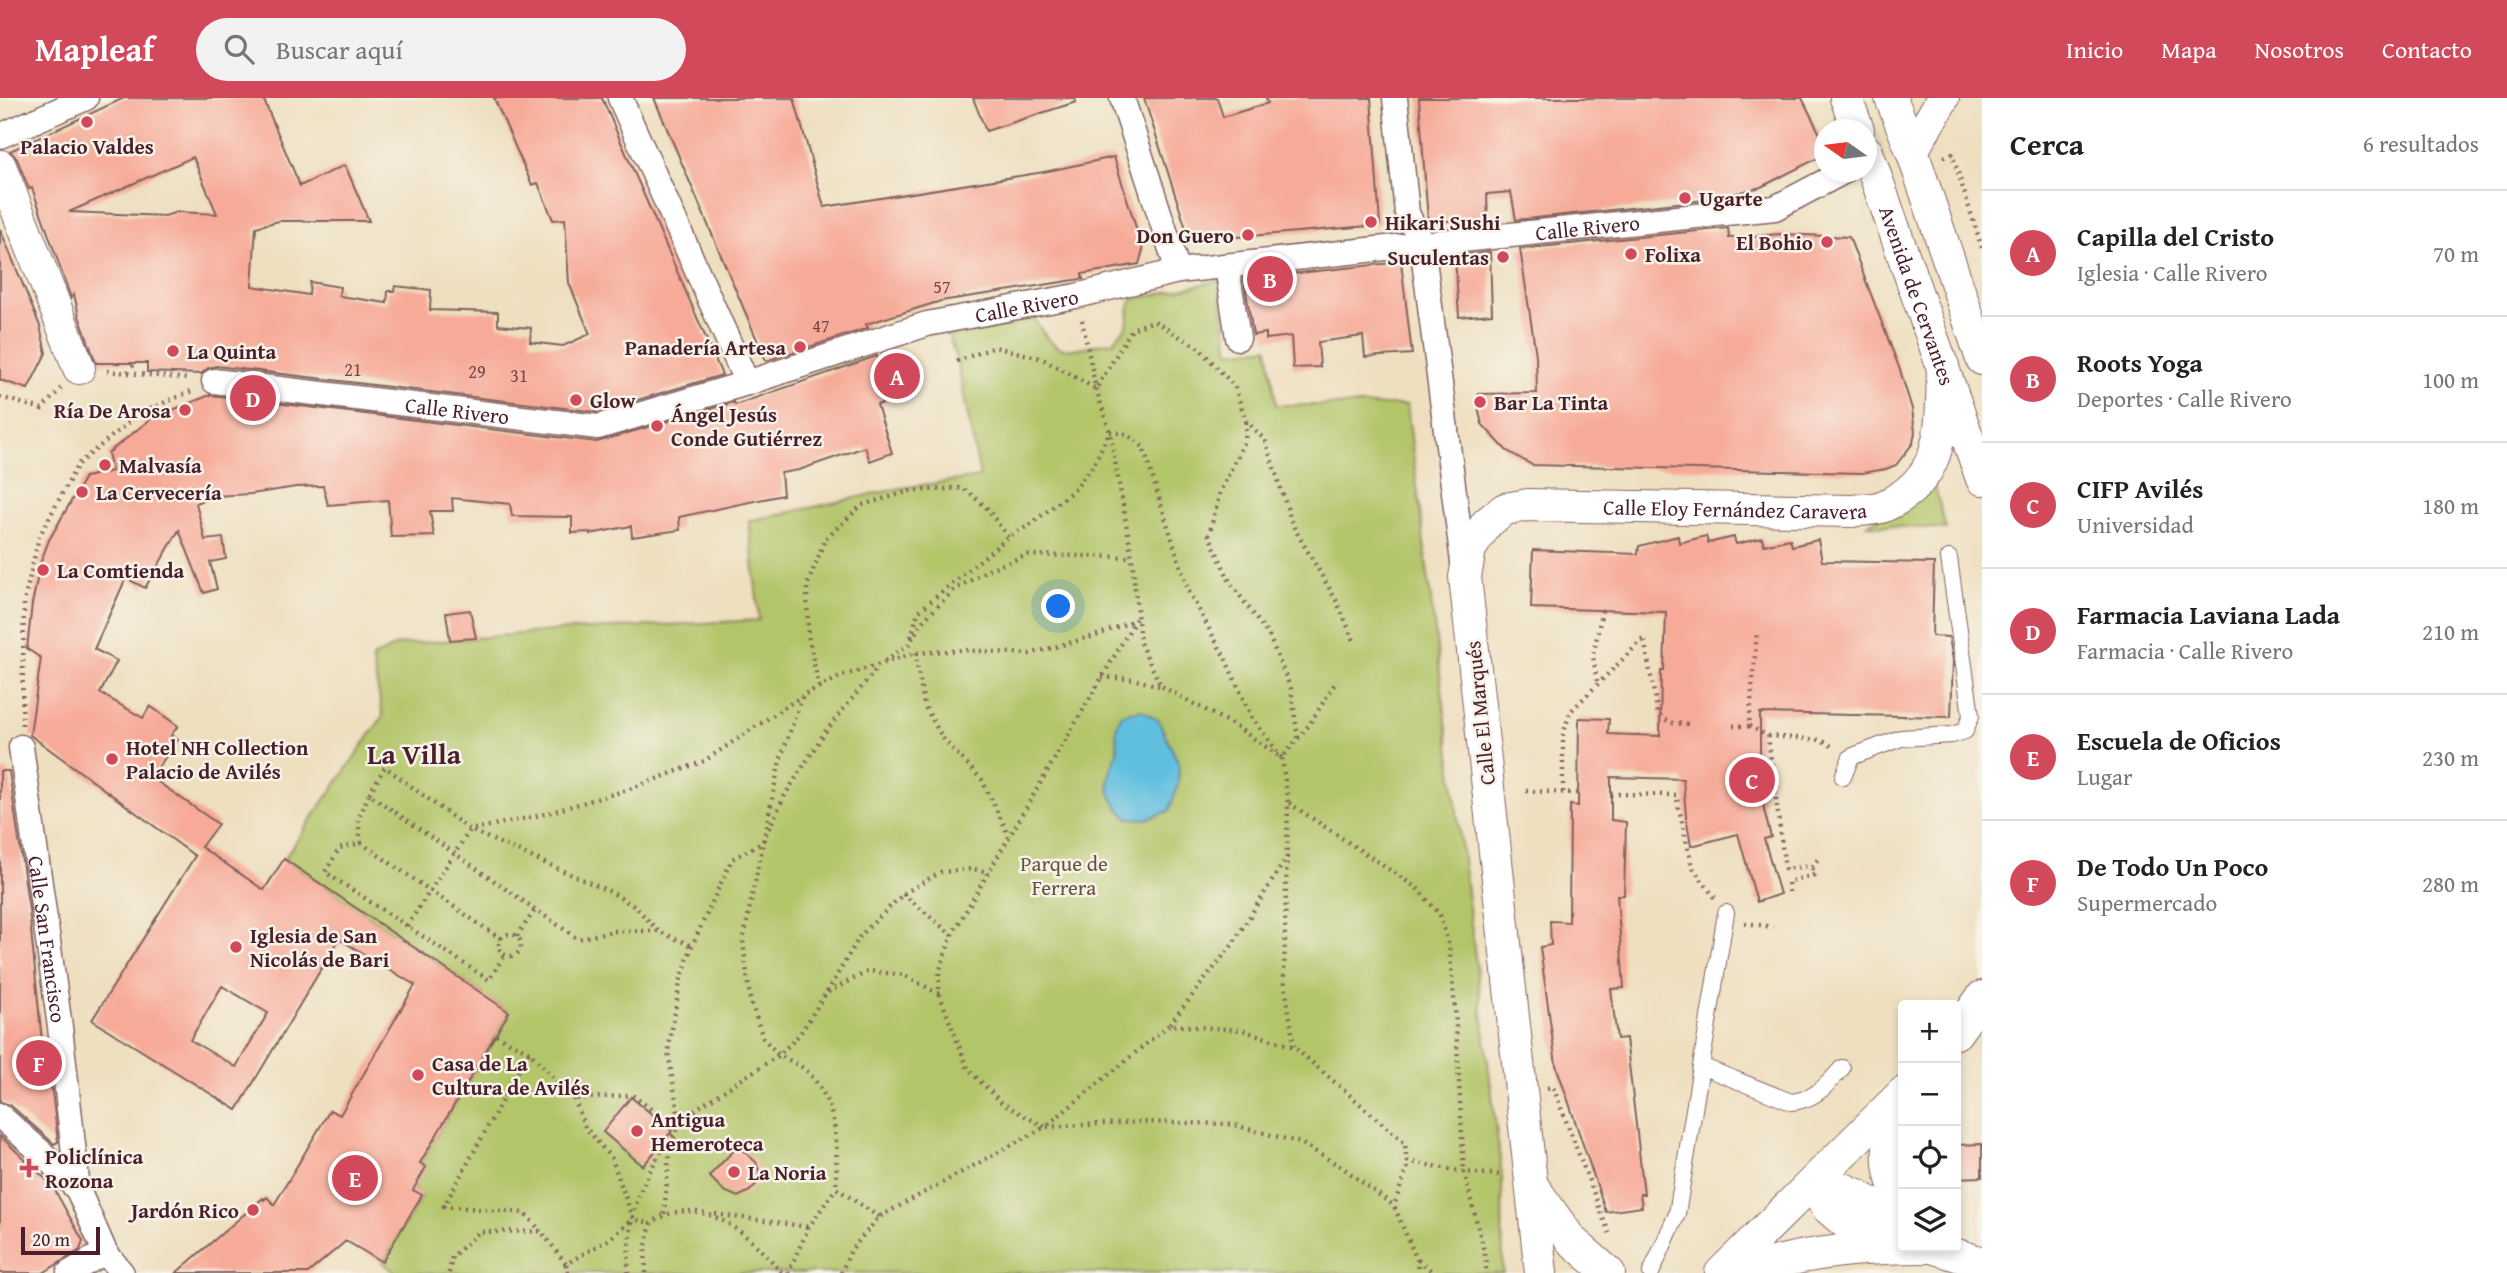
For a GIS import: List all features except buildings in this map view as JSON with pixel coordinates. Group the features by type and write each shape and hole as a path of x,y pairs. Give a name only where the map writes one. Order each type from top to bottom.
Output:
{"street":[{"path":"0,136 86,98"},
{"path":"620,98 747,383"},
{"path":"1122,98 1178,271"},
{"name":"Calle El Marqués","path":"1395,98 1407,213 1422,244 1465,577 1542,1273"},
{"name":"Avenida de Cervantes","path":"1846,98 1852,119"},
{"name":"Avenida de Cervantes","path":"1891,98 1912,150 1982,359"},
{"path":"1912,150 1943,98"},
{"path":"0,166 79,368"},
{"name":"Calle Rivero","path":"214,381 598,426 747,383 927,324 1076,296 1178,271 1775,208 1816,182"},
{"name":"Avenida de Cervantes","path":"1872,182 1943,366 1982,479"},
{"path":"1227,267 1238,338"},
{"name":"Calle Eloy Fernández Caravera","path":"1465,577 1470,549 1487,523 1506,509 1528,505 1852,511 1883,507 1909,490 1933,461 1940,441 1943,366"},
{"name":"Calle San Francisco","path":"21,747 60,1027 78,1189 105,1252 122,1273"},
{"path":"1961,1026 1982,997"},
{"path":"1721,1273 1898,1099"},
{"path":"1898,1108 1888,1140 1889,1168 1898,1190"},
{"path":"0,1116 78,1189"},
{"name":"Calle El Marqués","path":"1530,1176 1571,1240 1609,1273"},
{"path":"1813,1183 1833,1184 1850,1190 1895,1237"},
{"path":"1742,1273 1795,1257 1895,1237"},
{"path":"69,1273 105,1252"},
{"path":"1948,1252 1982,1263"}],"lane":[{"path":"1843,777 1851,757 1901,738 1952,735 1965,731 1970,716 1949,558"},
{"path":"1651,1273 1678,1214 1726,913"},
{"path":"1701,1066 1791,1102 1806,1101 1821,1091 1842,1068"}],"path":[{"path":"1076,296 1096,389 1110,432 1132,558 1140,643 1161,686"},
{"path":"1096,389 1132,329 1154,321 1199,348 1235,387 1247,421 1265,440 1293,527 1336,600 1355,643"},
{"path":"957,360 995,347 1041,358 1096,389"},
{"path":"127,373 136,362"},
{"path":"21,747 24,602 39,537 78,464 140,413 214,381"},
{"path":"1247,421 1245,441 1220,492 1209,535 1230,582 1269,636 1291,689 1298,739"},
{"path":"909,644 918,612 1008,537 1031,524 1074,490 1093,466 1110,432"},
{"path":"1110,432 1127,434 1143,447 1188,590 1225,658 1252,718 1282,758 1288,803 1284,977 1294,1047"},
{"path":"819,687 808,635 807,586 825,539 862,505 909,491 963,488 986,507 1008,537"},
{"path":"664,1213 670,1146 680,1124 668,1052 680,982 692,946 732,859 762,842 785,795 825,732 879,666 909,644 922,622 954,590 989,569 1028,555 1132,558"},
{"path":"1597,682 1593,656 1602,611"},
{"path":"407,926 470,830 541,815 627,790 704,761 803,695 842,676 915,653 964,650 1030,654 1098,635 1136,619"},
{"path":"1136,619 952,935 939,972 939,994 968,1069 1003,1104 1045,1127 1138,1122 1231,1124 1301,1143 1343,1168 1394,1206 1418,1260 1418,1273"},
{"path":"1749,726 1757,631"},
{"path":"1563,792 1563,735 1570,712 1597,682 1644,638 1658,715 1671,723 1690,724"},
{"path":"915,653 924,705 944,740 982,780 1009,837"},
{"path":"1102,677 1132,679 1161,686 1237,727 1282,758"},
{"path":"1282,758 1298,739 1336,681"},
{"path":"788,1273 809,1227 836,1188 837,1138 827,1101 807,1071 779,1055 763,1038 750,999 743,941 780,760 803,695"},
{"path":"1733,726 1749,726 1768,736 1821,740 1851,757"},
{"path":"1768,736 1785,869 1812,866 1820,858"},
{"path":"501,939 361,842 358,820 385,767 470,830 611,892 637,908 658,931"},
{"path":"1526,791 1578,793"},
{"path":"369,794 578,939 613,930 658,931 692,946"},
{"path":"1611,794 1676,795 1692,867 1726,913"},
{"path":"1288,803 1417,888 1440,915 1449,946 1455,1008 1464,1172 1486,1259 1486,1273"},
{"path":"361,842 340,848 325,872 489,980 505,954"},
{"path":"841,1273 851,1250 880,1217 1045,1127 1169,1025 1232,945 1287,856"},
{"path":"1789,892 1787,882 1814,875 1812,866"},
{"path":"628,1273 636,1199 650,1167 680,1124 699,1107 779,1055 800,1034 860,936 903,894 941,872 973,869 989,872"},
{"path":"903,894 952,935"},
{"path":"517,936 535,910"},
{"path":"1749,926 1773,927"},
{"path":"501,939 510,934 517,936"},
{"path":"501,939 500,946 505,954 512,956 521,946 517,936"},
{"path":"826,993 869,971 904,975 939,994"},
{"path":"1169,1025 1242,1030 1294,1047 1405,1143 1407,1168 1394,1206"},
{"path":"496,1035 529,1052 573,1099 585,1127 612,1159 633,1219"},
{"path":"529,1052 444,1206 524,1213 566,1264 568,1273"},
{"path":"1521,1091 1553,1087 1610,1236"},
{"path":"573,1099 632,1095 662,1117 680,1124"},
{"path":"1407,1161 1464,1172 1530,1176"},
{"path":"836,1188 880,1217"},
{"path":"646,1273 645,1249 650,1223 664,1213 689,1210 809,1227"},
{"path":"710,1214 740,1231 764,1251 782,1273"},
{"path":"633,1219 650,1223"},
{"path":"566,1264 609,1239 633,1219"},
{"path":"449,1273 452,1257 479,1231 541,1231"},
{"path":"1418,1260 1434,1273"}],"green space":[{"name":"Parque de Ferrera","path":"1220,280 1229,352 1268,347 1276,405 1407,405 1502,1176 1503,1273 396,1273 382,1262 422,1196 413,1190 425,1167 420,1163 509,1012 284,859 383,716 372,658 397,645 553,631 759,620 749,521 901,488 980,477 957,361 948,333 1034,318 1043,333 1059,347 1077,349 1113,342 1127,326 1131,300"},
{"path":"1934,483 1946,529 1867,525"}],"water":[{"path":"1141,710 1158,720 1179,764 1178,785 1169,811 1147,819 1127,818 1115,803 1109,786 1117,752 1118,721 1122,714"}],"place":[{"name":"Palacio Valdes","path":"87,122"},
{"name":"Ugarte","path":"1685,198"},
{"name":"Hikari Sushi","path":"1371,222"},
{"name":"Don Guero","path":"1248,235"},
{"name":"El Bohio","path":"1827,242"},
{"name":"Folixa","path":"1631,254"},
{"name":"Suculentas","path":"1503,257"},
{"name":"Roots Yoga","path":"1270,279"},
{"name":"Panadería Artesa","path":"800,347"},
{"name":"La Quinta","path":"173,351"},
{"name":"Capilla del Cristo","path":"897,376"},
{"name":"Farmacia Laviana Lada","path":"253,398"},
{"name":"Glow","path":"576,400"},
{"name":"Bar La Tinta","path":"1480,402"},
{"name":"Ría De Arosa","path":"185,410"},
{"name":"Ángel Jesús Conde Gutiérrez","path":"657,426"},
{"name":"Malvasía","path":"105,465"},
{"name":"La Cervecería","path":"82,492"},
{"name":"La Comtienda","path":"43,570"},
{"name":"Hotel NH Collection Palacio de Avilés","path":"112,759"},
{"name":"CIFP Avilés","path":"1752,780"},
{"name":"Iglesia de San Nicolás de Bari","path":"236,947"},
{"name":"De Todo Un Poco","path":"39,1063"},
{"name":"Casa de La Cultura de Avilés","path":"418,1075"},
{"name":"Antigua Hemeroteca","path":"637,1131"},
{"name":"Policlínica Rozona","path":"29,1168"},
{"name":"La Noria","path":"734,1172"},
{"name":"Escuela de Oficios","path":"355,1178"},
{"name":"Jardón Rico","path":"253,1210"}],"district":[{"name":"La Villa","path":"414,753"}]}
